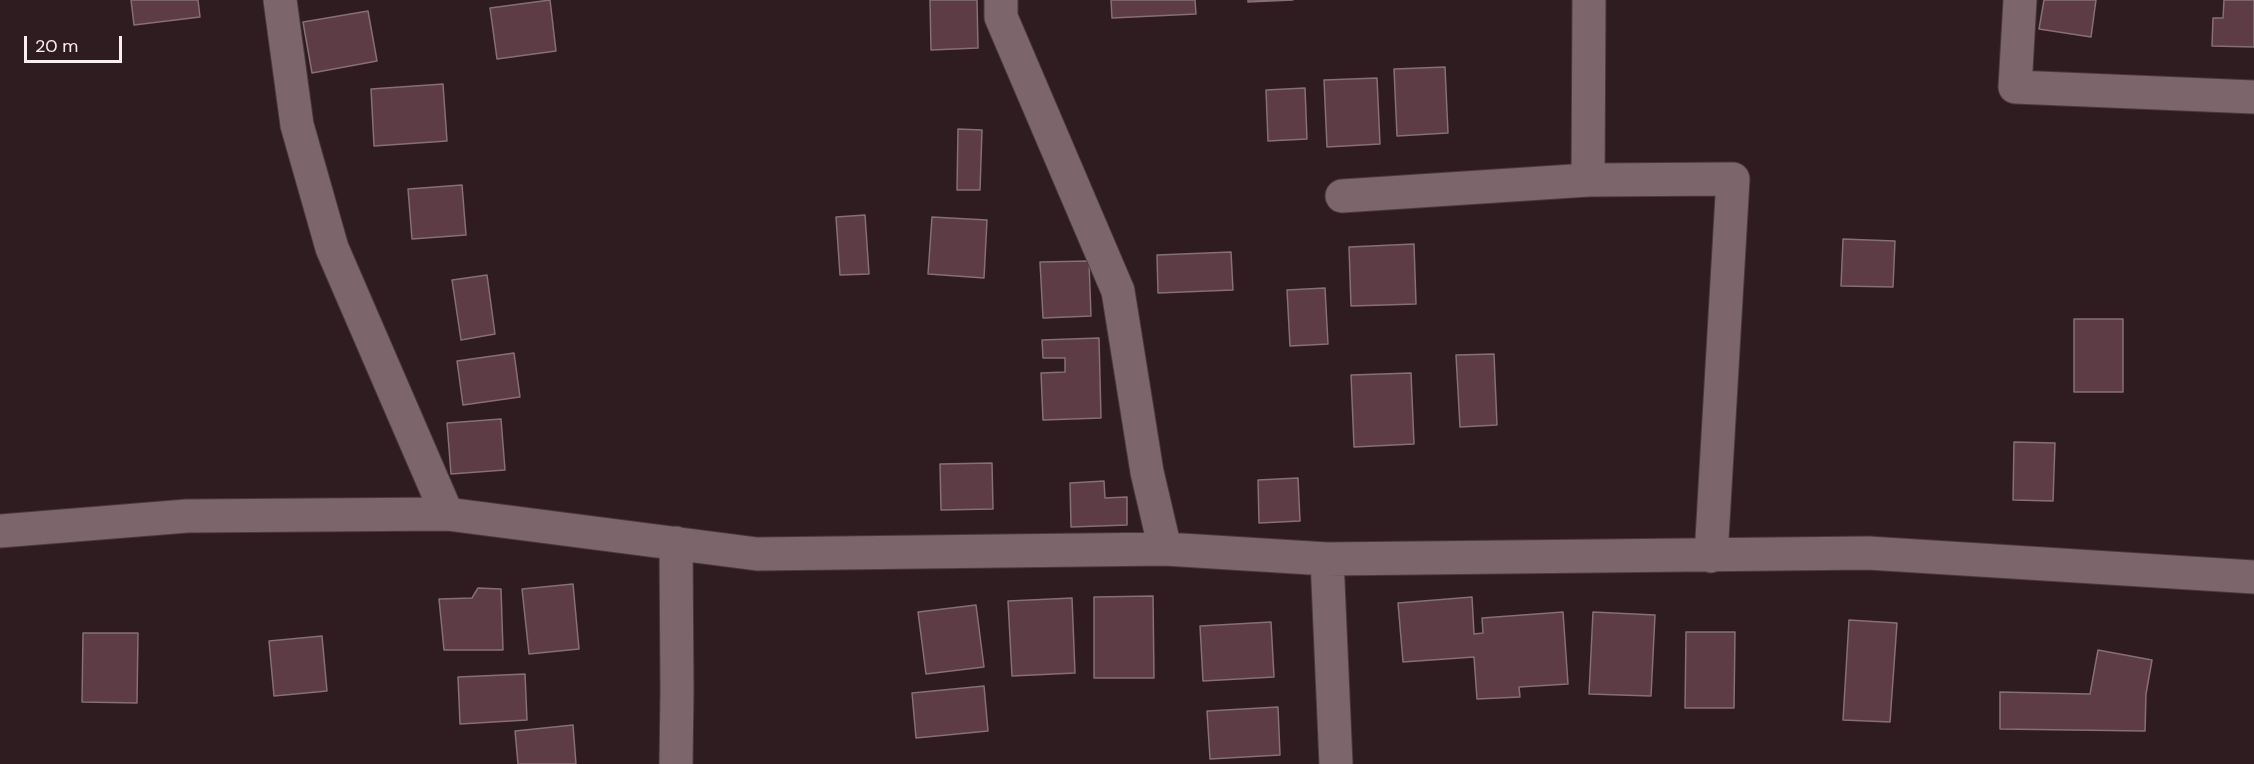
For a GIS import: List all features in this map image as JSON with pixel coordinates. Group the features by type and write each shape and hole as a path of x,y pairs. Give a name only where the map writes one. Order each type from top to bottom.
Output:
{"street":[{"path":"280,0 297,125 332,248 447,514"},
{"path":"1000,0 1001,17 1118,291 1147,472 1165,549"},
{"path":"1588,180 1589,0"},
{"path":"2020,0 2015,87 2254,96"},
{"path":"1342,196 1588,180 1733,179 1711,556"},
{"path":"0,531 187,516 447,514 757,554 1165,549 1327,559 1868,553 2254,577"},
{"path":"676,543 676,764"},
{"path":"1327,559 1336,764"}],"building":[{"path":"131,0 198,0 200,17 134,25"},
{"path":"550,0 556,51 497,59 490,8"},
{"path":"930,0 977,0 978,48 931,50"},
{"path":"1111,0 1195,0 1196,14 1112,18"},
{"path":"1248,0 1293,0 1248,2"},
{"path":"2044,0 2096,0 2091,37 2039,29"},
{"path":"2224,0 2254,0 2254,47 2212,46 2213,18 2223,18"},
{"path":"368,11 377,61 312,73 303,22"},
{"path":"1445,67 1448,133 1397,136 1394,69"},
{"path":"1377,78 1380,144 1327,147 1324,80"},
{"path":"443,84 447,141 374,146 371,89"},
{"path":"1305,88 1307,139 1268,141 1266,90"},
{"path":"958,129 982,130 980,190 957,190"},
{"path":"462,185 466,235 412,239 408,189"},
{"path":"865,215 869,274 840,275 836,217"},
{"path":"932,217 987,220 984,278 928,274"},
{"path":"1843,239 1895,241 1893,287 1841,286"},
{"path":"1414,244 1416,304 1351,306 1349,247"},
{"path":"1231,252 1233,290 1158,293 1157,255"},
{"path":"1089,261 1091,316 1043,318 1040,262"},
{"path":"487,275 495,334 461,340 452,280"},
{"path":"1325,288 1328,344 1290,346 1287,290"},
{"path":"2074,319 2123,319 2123,392 2074,392"},
{"path":"1099,338 1101,418 1043,420 1041,373 1065,372 1065,358 1043,358 1042,340"},
{"path":"514,353 520,397 463,405 457,361"},
{"path":"1494,354 1497,425 1460,427 1456,355"},
{"path":"1411,373 1414,444 1354,447 1351,375"},
{"path":"501,419 505,470 451,474 447,423"},
{"path":"2014,442 2055,443 2053,501 2013,500"},
{"path":"992,463 993,509 941,510 940,464"},
{"path":"1298,478 1300,521 1259,523 1258,480"},
{"path":"1104,481 1105,498 1127,497 1127,525 1071,527 1070,483"},
{"path":"573,584 579,649 529,654 522,589"},
{"path":"478,588 501,589 503,650 444,650 439,599 472,598"},
{"path":"1153,596 1154,678 1094,678 1094,597"},
{"path":"1472,597 1474,634 1483,633 1482,618 1563,612 1568,684 1519,687 1520,697 1477,699 1474,657 1403,662 1398,603"},
{"path":"1072,598 1075,673 1012,676 1008,601"},
{"path":"976,605 984,667 926,674 918,612"},
{"path":"1593,612 1655,615 1651,696 1589,694"},
{"path":"1849,620 1897,623 1890,722 1843,720"},
{"path":"1271,622 1274,677 1203,681 1200,626"},
{"path":"1686,632 1735,632 1734,708 1685,708"},
{"path":"83,633 138,633 137,703 82,702"},
{"path":"322,636 327,691 274,696 269,641"},
{"path":"2098,650 2152,660 2146,694 2145,731 2000,729 2000,692 2090,694"},
{"path":"525,674 527,720 460,724 458,677"},
{"path":"984,686 988,731 916,738 912,693"},
{"path":"1278,707 1280,755 1210,759 1207,711"},
{"path":"573,725 576,764 518,764 515,731"}]}
